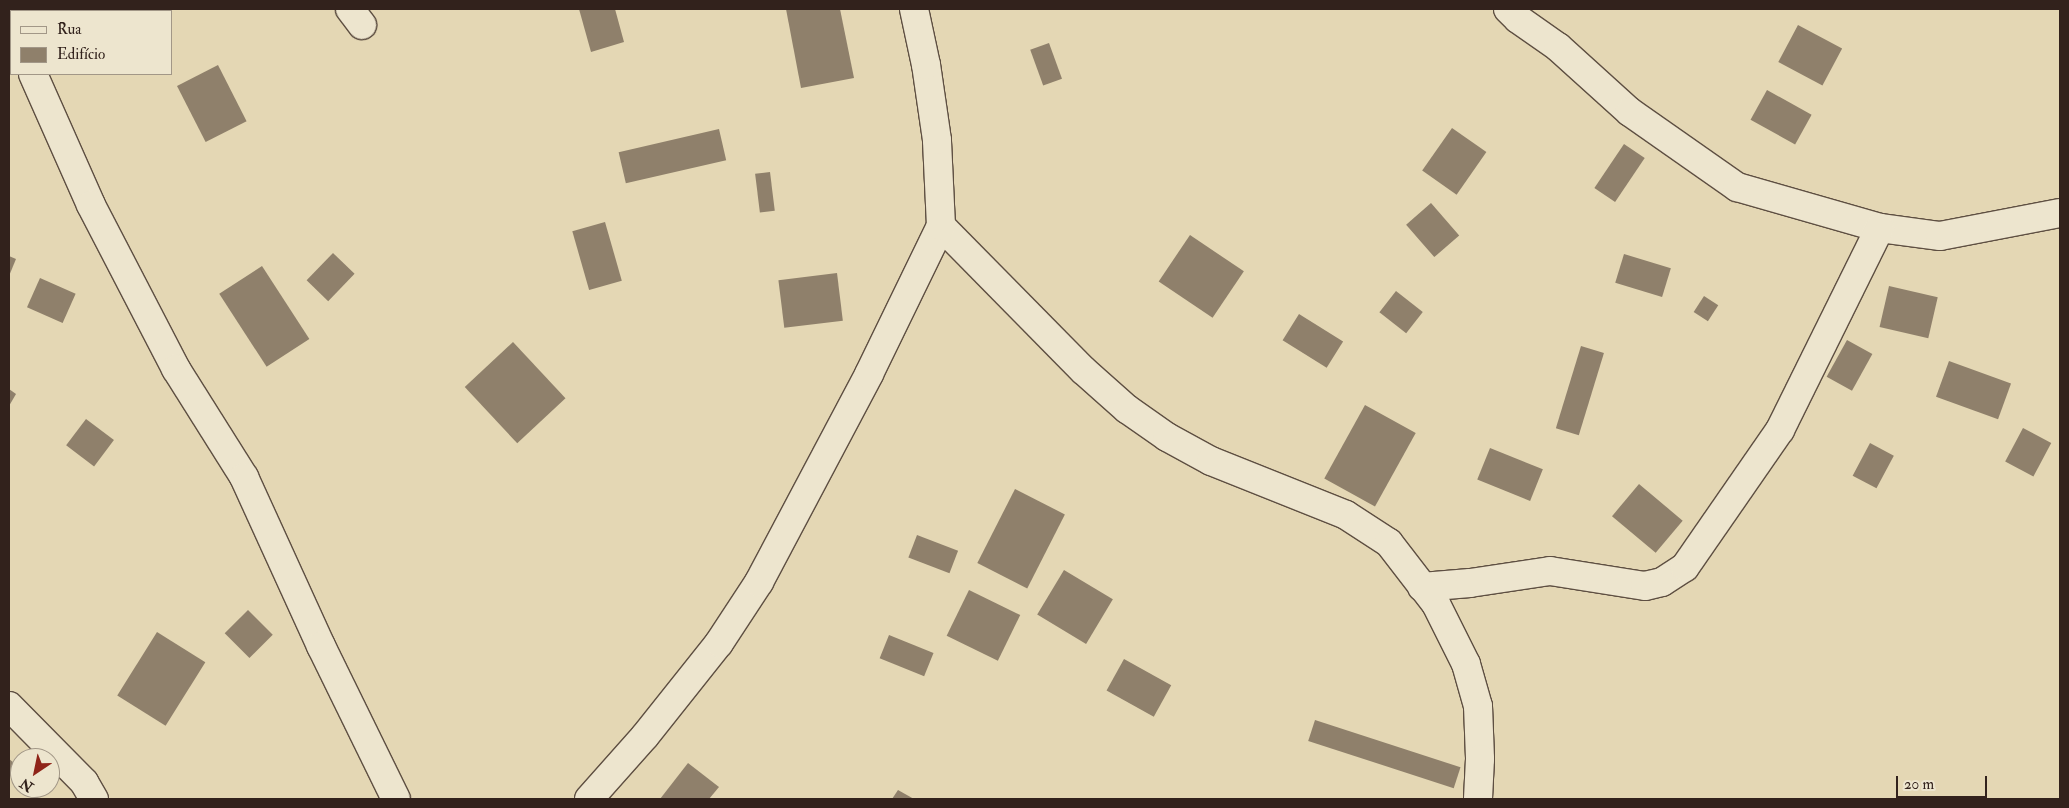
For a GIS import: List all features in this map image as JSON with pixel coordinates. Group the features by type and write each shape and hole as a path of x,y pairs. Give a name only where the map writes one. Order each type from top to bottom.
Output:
{"street":[{"path":"589,799 645,736 719,642 759,582 868,374 941,226 937,140 926,65 914,9"},
{"path":"1508,9 1518,19 1558,47 1630,112 1737,187 1880,228 1940,236 2060,213"},
{"path":"33,75 91,205 176,369 244,477 321,646 396,799"},
{"path":"941,226 1083,370 1127,408 1167,437 1211,460 1346,515 1389,543 1436,604 1466,664 1478,706 1480,758 1478,799"},
{"path":"1422,587 1470,583 1550,570 1645,586 1662,582 1685,568 1780,430 1880,228"},
{"path":"9,706 84,782 94,799"}],"building":[{"path":"579,9 615,9 624,42 591,52"},
{"path":"786,9 840,9 854,78 801,88"},
{"path":"1798,25 1842,48 1822,86 1778,62"},
{"path":"1049,43 1062,79 1043,86 1030,50"},
{"path":"218,65 247,121 206,142 177,86"},
{"path":"1767,90 1812,115 1795,144 1751,120"},
{"path":"1452,128 1486,152 1457,195 1422,171"},
{"path":"719,129 726,160 626,183 619,152"},
{"path":"1624,144 1645,158 1615,202 1594,188"},
{"path":"770,172 775,211 760,213 755,174"},
{"path":"1431,203 1459,235 1434,257 1406,225"},
{"path":"605,222 622,281 589,290 572,231"},
{"path":"1190,235 1244,271 1213,318 1159,281"},
{"path":"333,253 355,274 328,301 307,280"},
{"path":"1624,254 1671,268 1662,297 1615,283"},
{"path":"9,256 16,259 9,276"},
{"path":"262,266 309,339 267,367 219,294"},
{"path":"837,273 843,321 784,328 778,280"},
{"path":"40,278 76,294 63,323 27,307"},
{"path":"1889,286 1938,297 1928,338 1880,327"},
{"path":"1396,291 1423,312 1406,333 1379,312"},
{"path":"1704,296 1718,305 1708,321 1694,312"},
{"path":"1299,314 1343,342 1327,368 1283,340"},
{"path":"1847,340 1872,354 1852,391 1827,377"},
{"path":"513,342 566,398 517,443 465,387"},
{"path":"1581,346 1604,353 1579,435 1556,428"},
{"path":"1949,361 2011,384 1998,419 1936,397"},
{"path":"9,389 16,394 9,406"},
{"path":"1365,405 1416,433 1375,507 1324,478"},
{"path":"86,419 114,440 94,466 66,445"},
{"path":"2023,428 2051,443 2033,477 2005,462"},
{"path":"1870,443 1894,456 1876,488 1853,476"},
{"path":"1490,448 1543,469 1530,501 1477,480"},
{"path":"1639,484 1683,521 1656,553 1612,516"},
{"path":"1015,489 1065,514 1027,588 977,563"},
{"path":"917,535 958,551 949,573 908,557"},
{"path":"1064,570 1113,599 1086,644 1037,615"},
{"path":"969,590 1020,615 998,661 947,636"},
{"path":"248,610 273,635 249,658 225,633"},
{"path":"157,632 205,662 166,726 117,696"},
{"path":"889,635 934,653 924,676 880,658"},
{"path":"1124,659 1171,685 1154,717 1107,690"},
{"path":"1315,720 1461,767 1454,788 1308,741"},
{"path":"9,759 10,777 9,778"},
{"path":"688,763 719,787 709,799 660,799"},
{"path":"898,790 914,799 892,799"}]}
